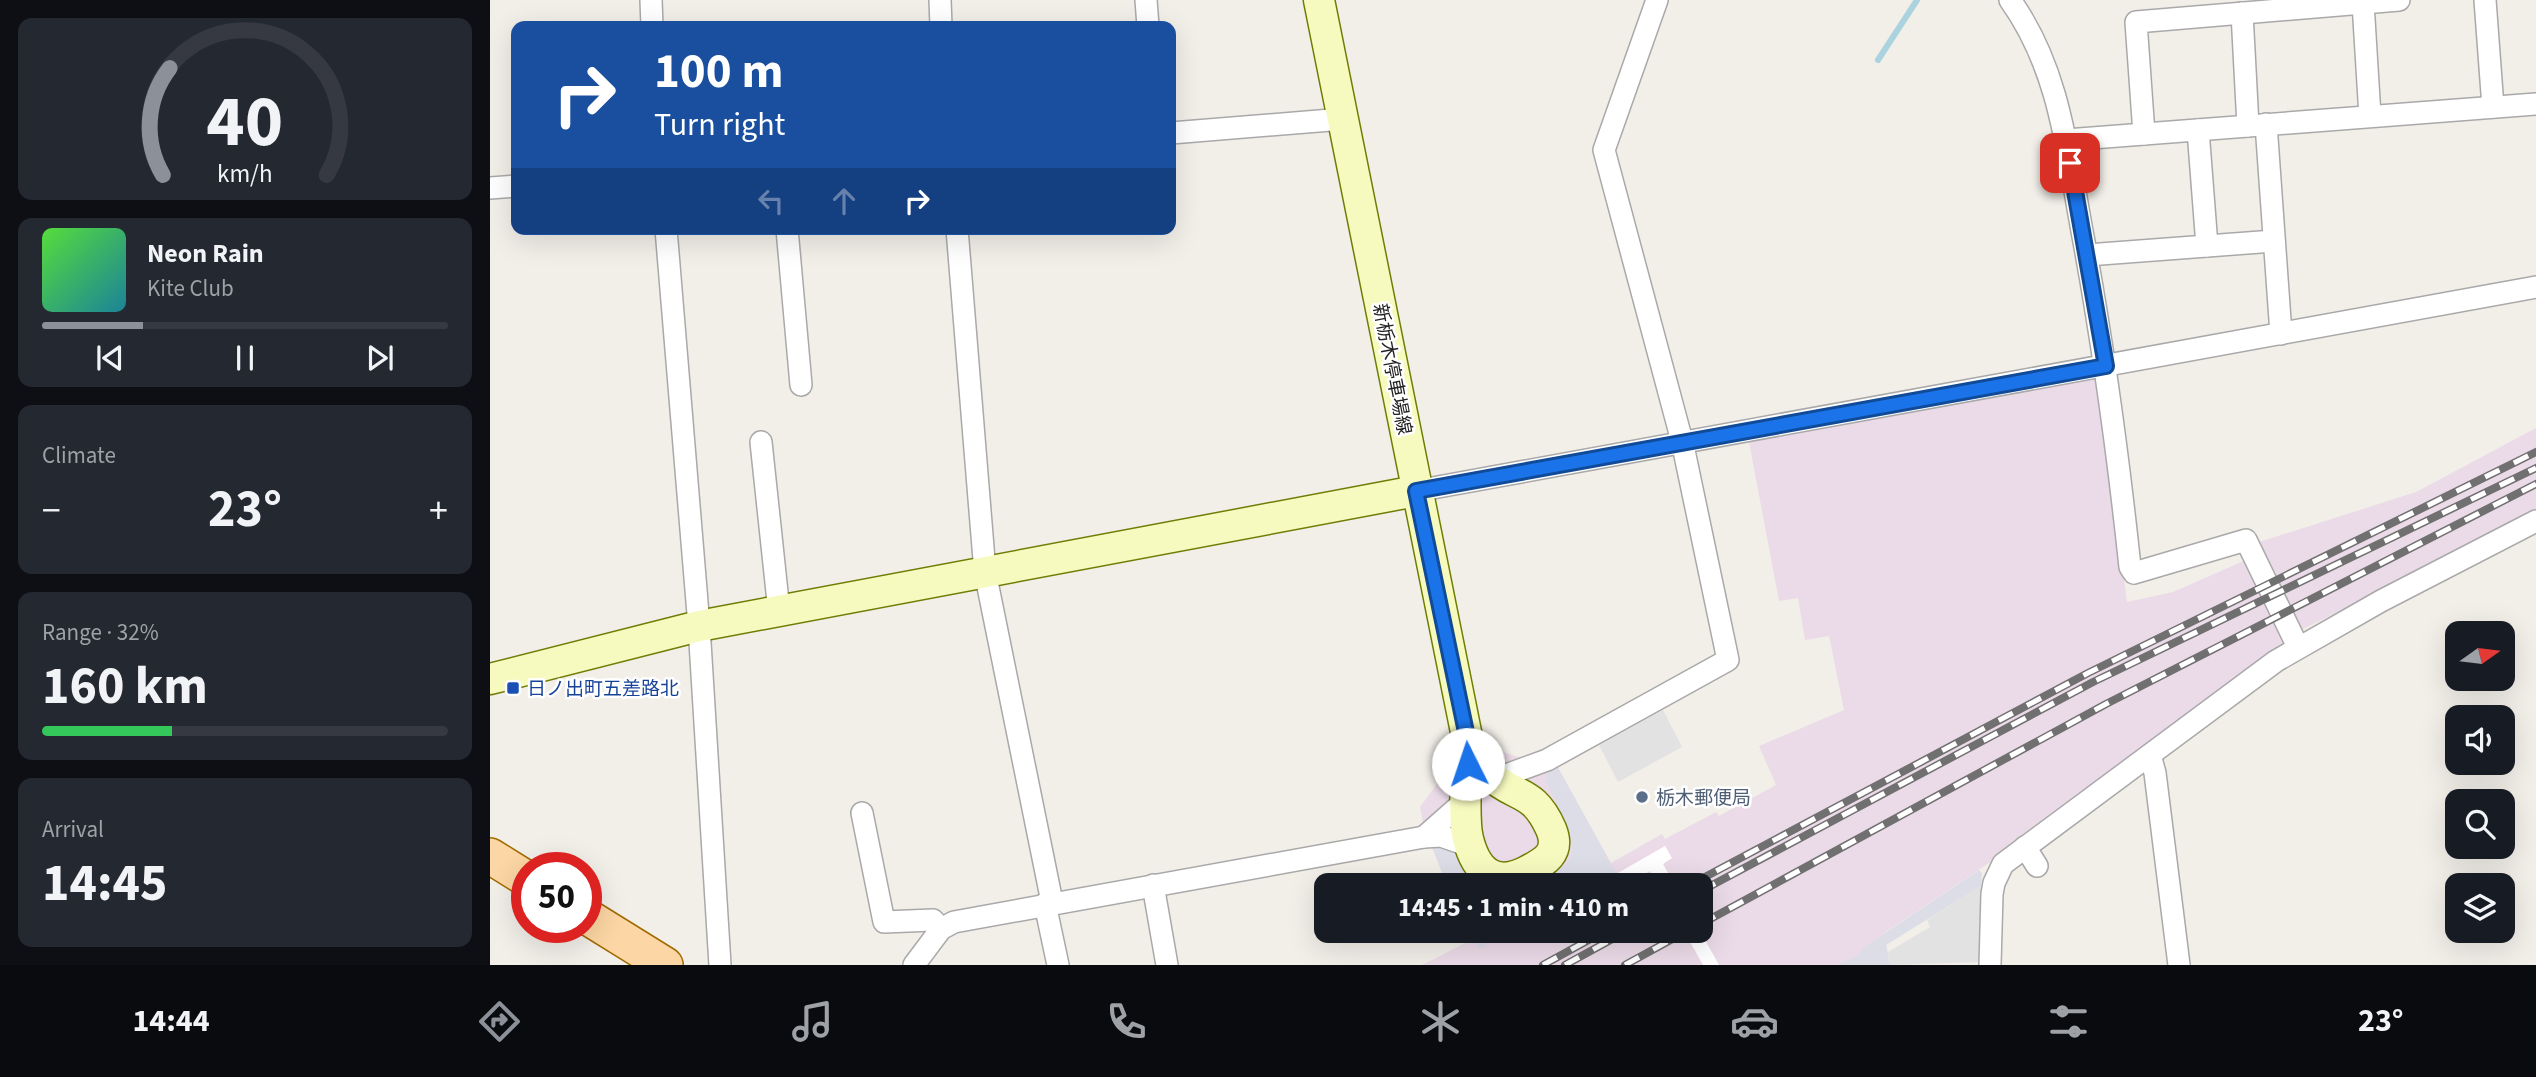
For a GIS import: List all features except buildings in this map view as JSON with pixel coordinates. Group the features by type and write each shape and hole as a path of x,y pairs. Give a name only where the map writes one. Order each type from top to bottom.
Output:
{"main road":[{"name":"新栃木停車場線","path":"1319,0 1467,737"},
{"path":"490,678 699,626 1416,491"},
{"path":"1467,737 1480,764 1495,779 1534,800 1555,846 1545,863 1502,880 1481,867 1470,846 1466,826 1467,737"},
{"path":"490,856 511,869"},
{"path":"602,926 665,965"}],"street":[{"path":"651,0 652,21"},
{"path":"940,0 942,21"},
{"path":"1146,0 1148,21"},
{"path":"1495,779 1547,760 1728,660 1682,441 1604,150 1657,0"},
{"path":"2010,0 2029,25 2047,64 2066,140 2106,366 2130,568 2134,573 2246,541 2298,647"},
{"path":"2144,134 2136,22 2399,0"},
{"path":"2485,0 2493,107"},
{"path":"2363,3 2370,116"},
{"path":"2242,13 2274,241 2281,334"},
{"path":"2066,140 2536,104"},
{"path":"1176,133 1343,119"},
{"path":"2198,130 2207,246"},
{"path":"490,188 511,186"},
{"path":"666,235 699,626 720,965"},
{"path":"788,235 801,385"},
{"path":"957,235 985,572 1058,965"},
{"path":"2087,254 2274,241"},
{"path":"1416,491 2536,287"},
{"path":"761,442 779,611"},
{"path":"1990,965 1993,883 2003,864 2213,706 2298,647 2536,521"},
{"path":"2150,755 2155,773 2179,965"},
{"path":"1534,800 1535,773 1547,760"},
{"path":"1424,837 1467,799"},
{"path":"862,813 884,922 933,920 942,929"},
{"path":"914,965 942,929 954,922 1424,837 1441,836 1470,846"},
{"path":"2025,847 2037,866"},
{"path":"1153,885 1167,965"}],"shaded area":[{"path":"2094,379 2099,381 2127,602 2173,592 2248,559 2284,640 2284,647 2004,853 1884,933 1890,965 1422,965 1465,943 1713,943 1713,873 1442,873 1424,828 1420,807 1448,769 1448,761 1494,749 1527,760 1556,764 1611,863 1662,834 1665,839 1716,812 1719,816 1776,785 1759,746 1844,710 1829,636 1805,640 1798,598 1779,601 1749,442"},
{"path":"2536,428 2536,514 2297,632 2256,543 2416,492"},
{"path":"1663,710 1682,747 1618,782 1599,745"},
{"path":"1556,764 1616,873 1554,873 1567,864 1572,850 1570,833 1545,779 1547,772"},
{"path":"1431,843 1451,847 1465,873 1442,873"},
{"path":"1979,870 1982,873 1981,886 1886,945 1890,965 1838,965 1858,955 1864,947"},
{"path":"1981,886 1983,962 1890,965 1888,952 1930,927 1927,920"},
{"path":"1476,943 1490,943 1479,949"}],"pier":[{"path":"1665,846 1672,858 1663,864 1668,873 1618,873"},
{"path":"1691,943 1707,943 1719,965 1703,965"}],"waterway":[{"path":"1878,60 1917,0"}],"railway":[{"path":"1712,873 2088,673 2536,452"},
{"path":"1713,885 2093,682 2536,468"},
{"path":"1713,917 2106,704 2536,484"},
{"path":"1543,965 1583,943"},
{"path":"1565,965 1605,943"},
{"path":"1625,965 1665,943"}],"place":[{"name":"日ノ出町五差路北","path":"513,688"},
{"name":"栃木郵便局","path":"1642,797"}],"route":[{"path":"1468,764 1467,737 1416,491 1530,468 1831,417 2106,366 2070,163"}]}
